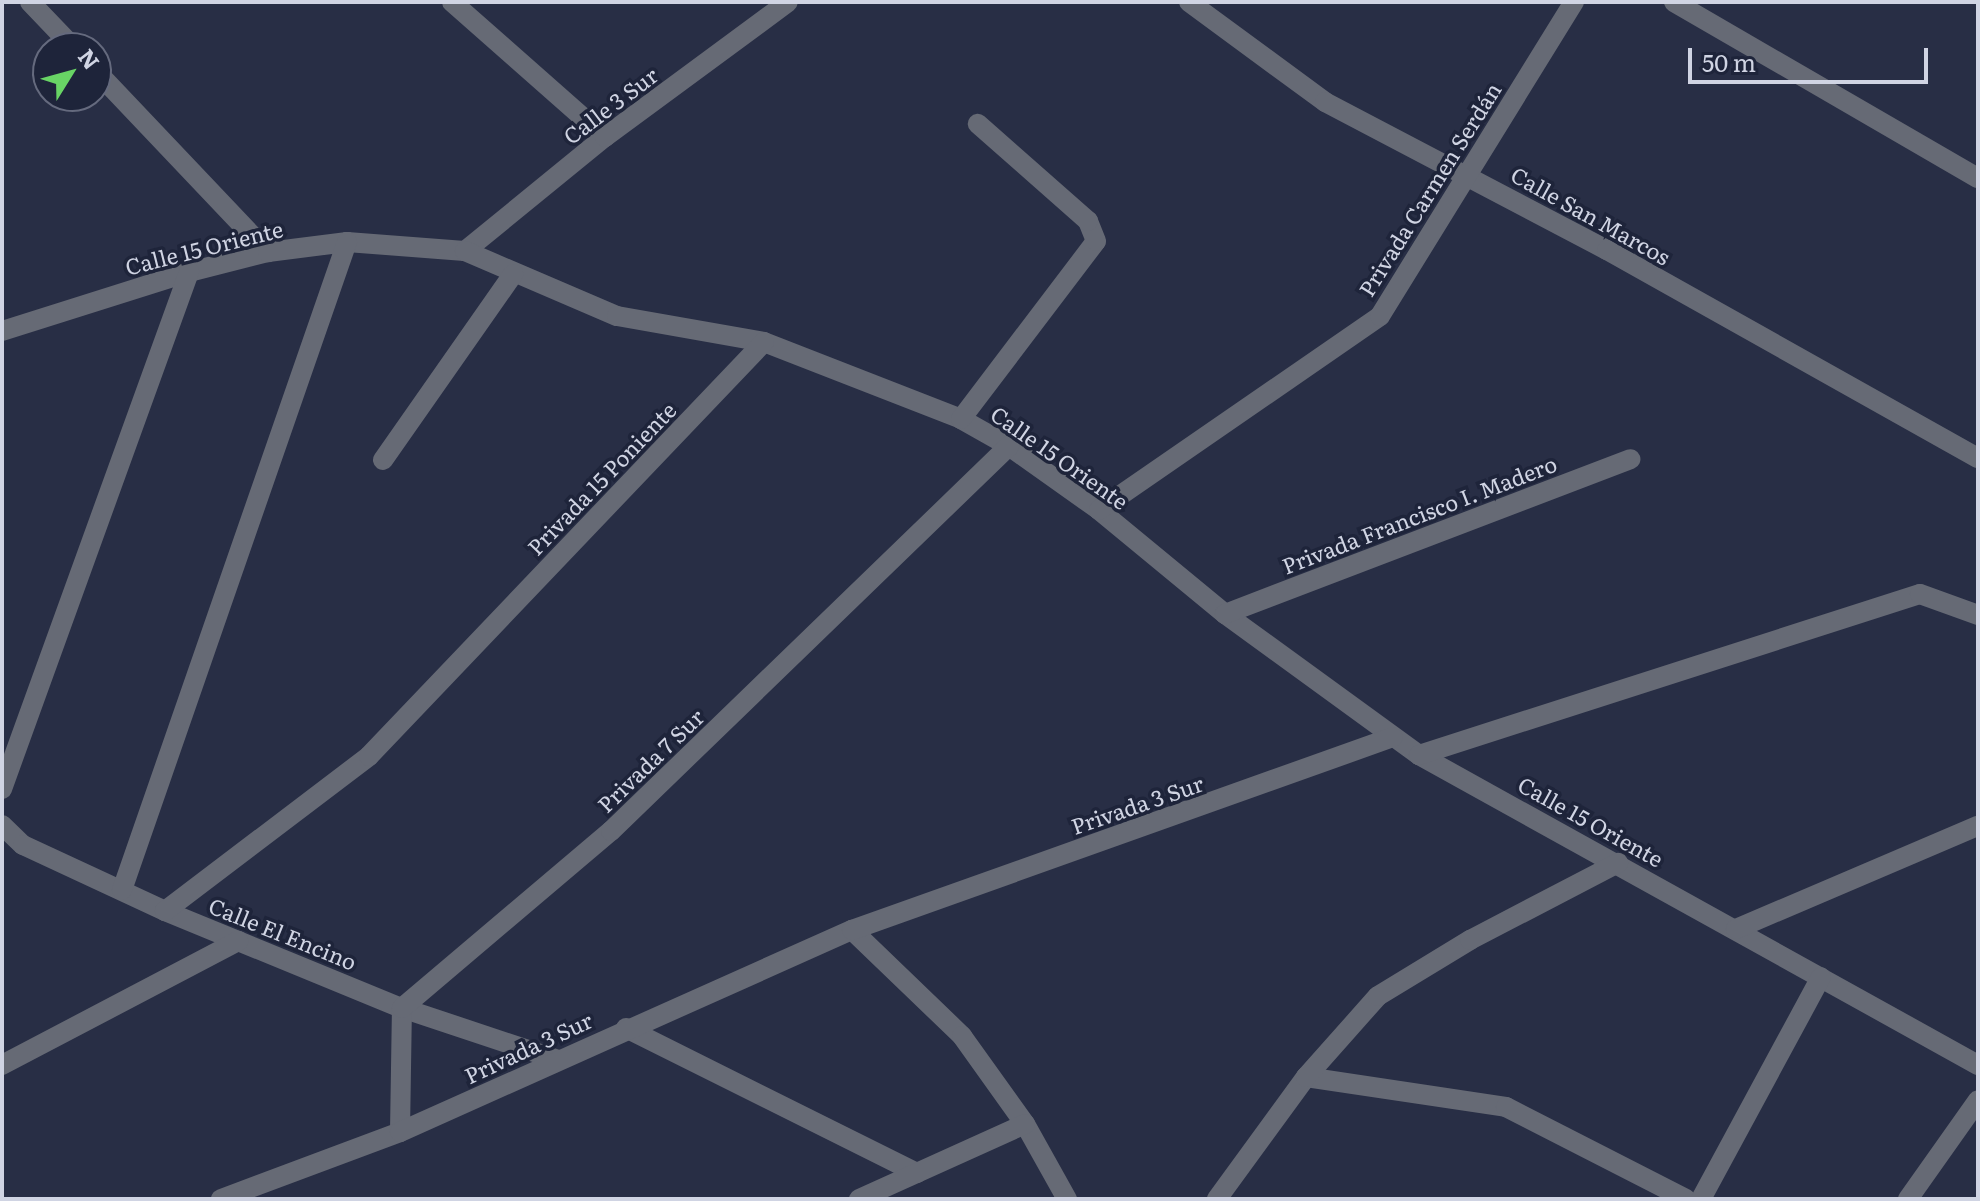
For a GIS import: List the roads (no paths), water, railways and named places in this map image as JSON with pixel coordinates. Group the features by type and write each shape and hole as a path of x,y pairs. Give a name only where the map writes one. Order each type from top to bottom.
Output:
{"street":[{"path":"30,2 59,32"},
{"path":"452,2 605,137"},
{"name":"Calle 3 Sur","path":"465,251 605,137 788,2"},
{"name":"Calle San Marcos","path":"1189,2 1325,102 1465,174 1978,458"},
{"name":"Privada Carmen Serdán","path":"1099,510 1380,316 1574,2"},
{"path":"1674,2 1978,178"},
{"path":"112,88 268,252"},
{"path":"961,419 1096,241 1088,221 978,124"},
{"path":"122,890 347,242"},
{"name":"Calle 15 Oriente","path":"2,331 189,272 268,252 347,242 465,251 617,316 764,342 961,419 1009,446 1099,510 1225,614 1419,755 1978,1065"},
{"path":"3,786 189,272"},
{"path":"383,460 513,274"},
{"name":"Privada 15 Poniente","path":"165,911 369,756 764,342"},
{"name":"Privada 7 Sur","path":"402,1008 611,831 1009,446"},
{"name":"Privada Francisco I. Madero","path":"1225,614 1630,459"},
{"path":"1419,755 1920,594 1978,615"},
{"name":"Privada 3 Sur","path":"221,1199 400,1132 626,1028 852,930 1393,737"},
{"name":"Calle El Encino","path":"2,825 23,845 165,911 402,1008 558,1060"},
{"path":"1736,929 1978,826"},
{"path":"1217,1199 1306,1077 1378,996 1470,940 1618,863"},
{"path":"852,930 962,1036 1025,1124 1067,1199"},
{"path":"2,1065 238,941"},
{"path":"1701,1199 1821,977"},
{"path":"400,1132 402,1008"},
{"path":"626,1028 917,1173"},
{"path":"1306,1077 1506,1107 1686,1199"},
{"path":"1908,1199 1978,1100"},
{"path":"859,1199 1025,1124"}]}
